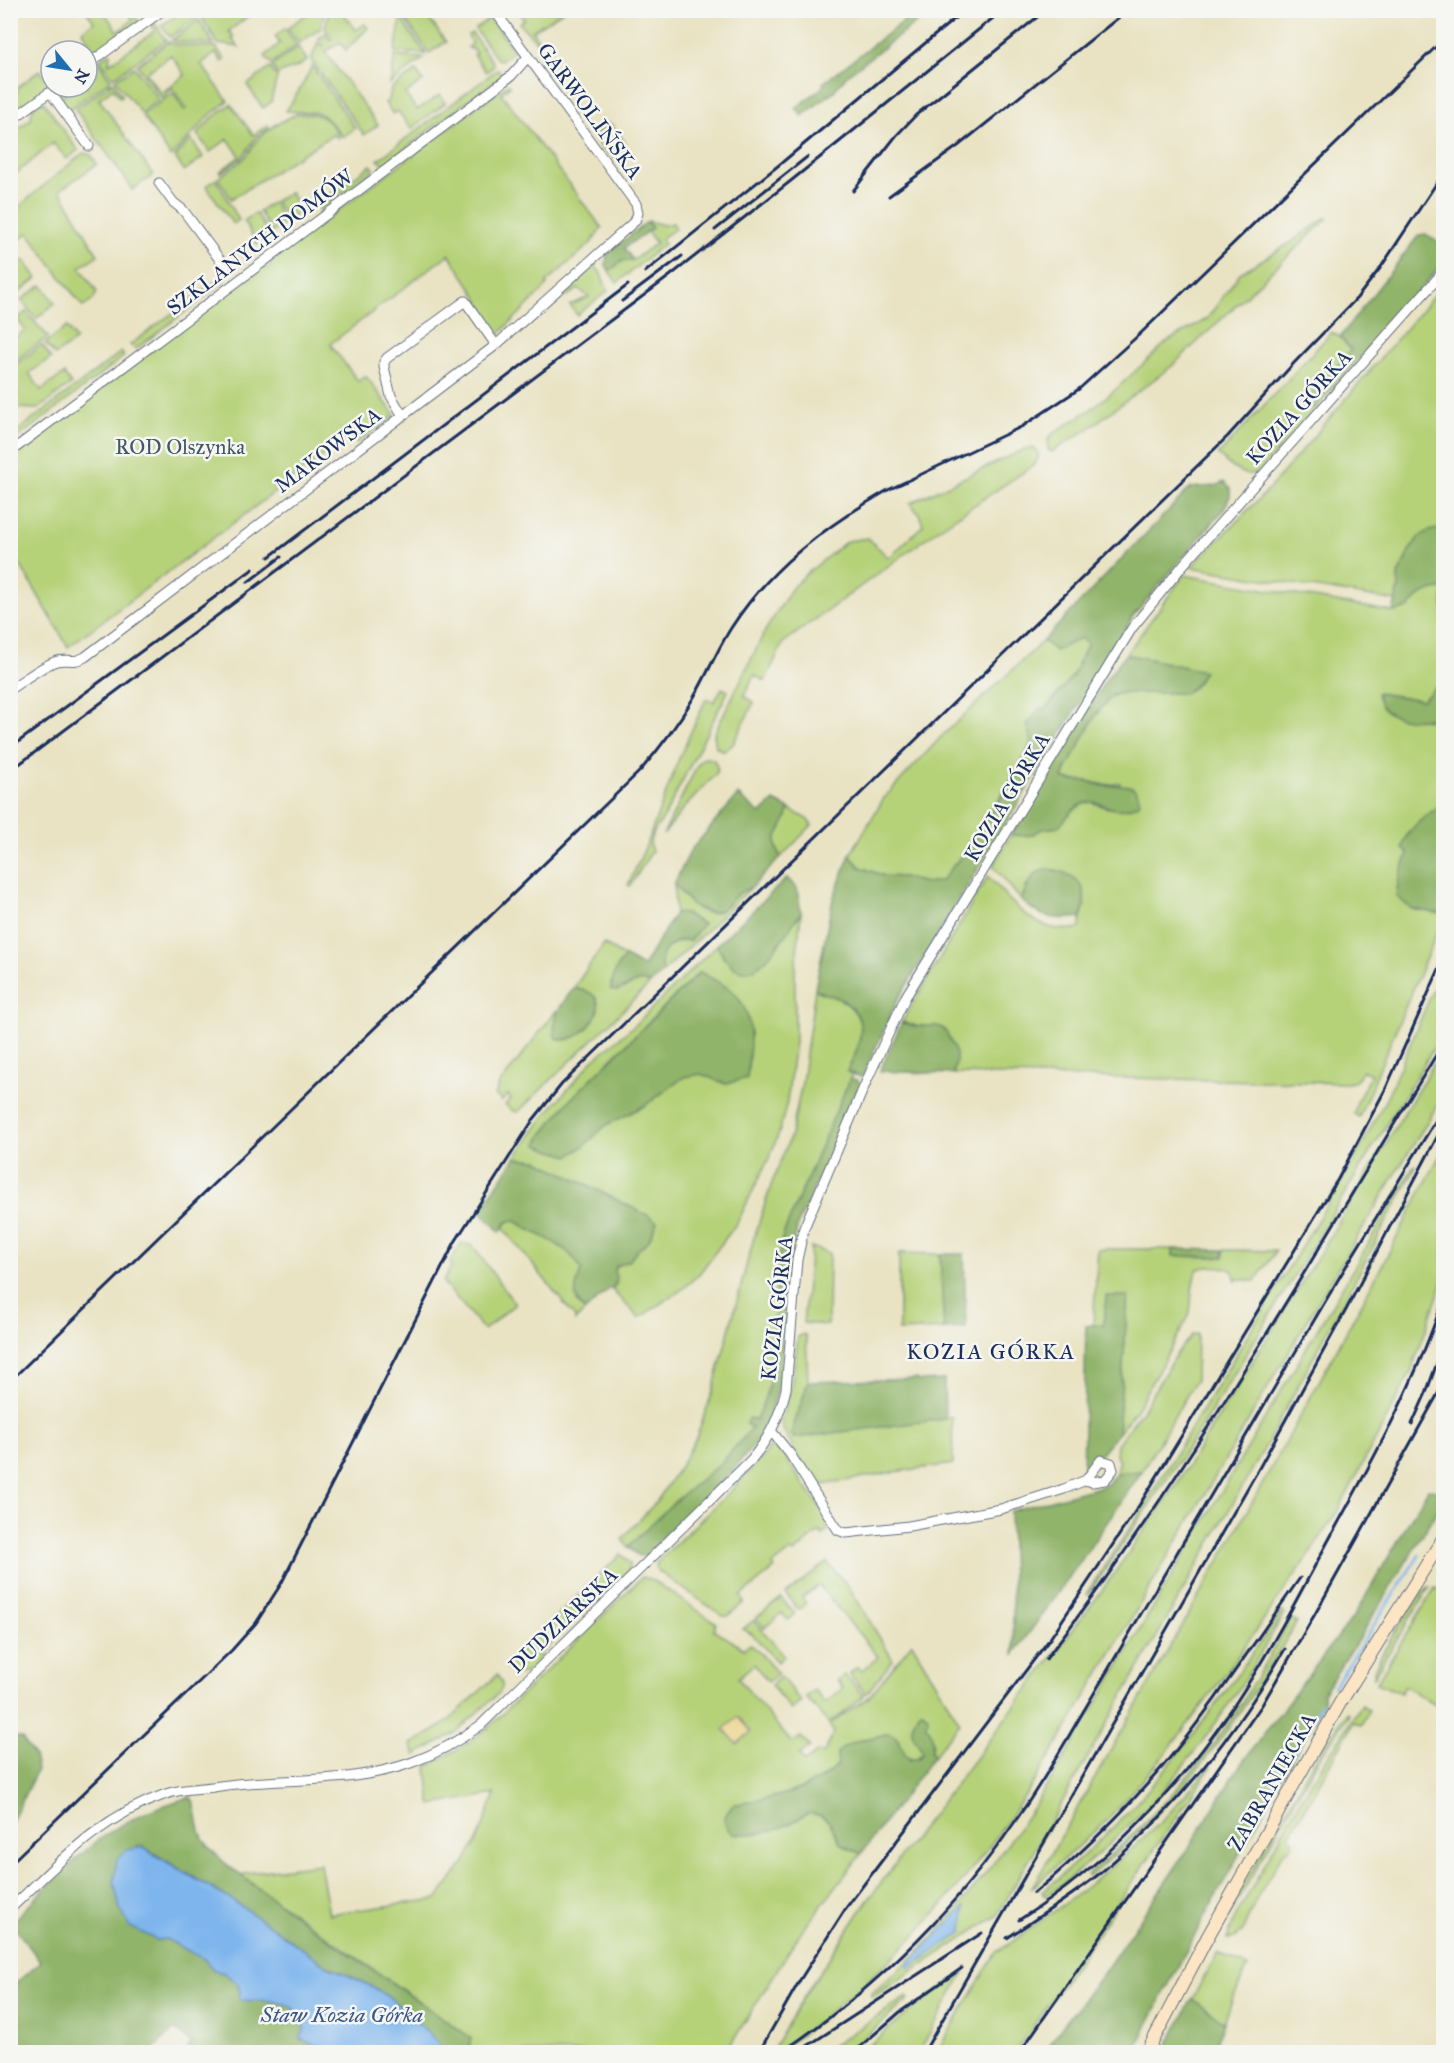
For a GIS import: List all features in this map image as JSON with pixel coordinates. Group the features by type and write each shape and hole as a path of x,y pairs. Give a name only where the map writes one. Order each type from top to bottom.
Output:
{"main road":[{"name":"ZABRANIECKA","path":"1147,2052 1207,1938 1340,1703 1443,1537"}],"street":[{"path":"99,56 163,10"},
{"name":"GARWOLIŃSKA","path":"494,10 636,204"},
{"name":"SZKLANYCH DOMÓW","path":"10,452 511,76 528,57"},
{"path":"10,121 40,99"},
{"path":"59,99 89,146"},
{"path":"159,183 173,202 183,210 226,268"},
{"name":"MAKOWSKA","path":"10,690 52,663 74,662 85,657 496,345 635,221 638,213 636,204"},
{"name":"KOZIA GÓRKA","path":"772,1432 786,1389 796,1260 804,1228 867,1080 905,998 1132,628 1191,556 1443,271"},
{"path":"403,416 391,396 384,367 387,358 465,301 496,345"},
{"path":"772,1432 790,1454 838,1530 846,1533 909,1526 1001,1509 1086,1480"},
{"name":"DUDZIARSKA","path":"10,1909 79,1844 104,1824 125,1811 169,1792 244,1783 348,1776 378,1771 412,1763 456,1743 481,1725 727,1485 751,1460 772,1432"}],"green space":[{"path":"213,10 255,11 229,31 239,47 218,44 202,18"},
{"path":"86,11 103,11 118,31 133,20 127,11 131,11 139,22 99,51 99,39 87,39 82,31 94,22"},
{"path":"183,11 199,11 198,17 170,37 161,26"},
{"path":"310,11 324,11 321,28 299,43 288,28"},
{"path":"329,11 342,11 356,30 365,24 368,28 346,50 340,42 325,52 378,125 364,135 311,60 318,42 321,46 324,45 319,38 325,33 330,40 332,39 325,28"},
{"path":"415,11 423,11 446,42 429,53 404,18"},
{"path":"518,11 563,11 532,31 539,40 537,42 519,23 524,19"},
{"path":"917,11 932,11 847,75 834,91 802,116 796,108 824,86 823,83"},
{"path":"490,18 514,51 502,60 497,59 475,29"},
{"path":"401,19 426,54 395,52"},
{"path":"199,20 214,44 172,40"},
{"path":"153,21 166,40 113,78 100,59 110,53 109,64 155,31 150,23"},
{"path":"285,28 297,45 271,64 265,56 280,43 275,37"},
{"path":"472,33 493,63 493,67 486,72 474,55 476,53 468,47 472,44 468,35"},
{"path":"168,42 178,45 216,47 225,60 222,62 216,53 201,64 228,101 210,115 171,157 142,115 173,93 184,110 186,109 171,86 185,75 171,55 146,73 161,93 169,87 171,90 162,98 137,65"},
{"path":"298,47 307,60 278,75 272,66"},
{"path":"395,56 424,58 390,84"},
{"path":"99,62 111,80 99,88"},
{"path":"312,66 355,128 343,137 329,120 319,113 286,111"},
{"path":"134,67 158,99 141,113 115,80"},
{"path":"270,68 277,77 271,102 263,108 247,85"},
{"path":"498,69 502,75 384,164 378,160"},
{"path":"39,71 39,94 11,114 18,87"},
{"path":"416,71 423,81 405,94 417,110 440,95 445,103 411,129 398,111 393,114 385,103 389,100 391,89"},
{"path":"113,82 122,95 120,97 113,88 99,99 99,92"},
{"name":"ROD Olszynka","path":"508,84 510,86 501,93 602,228 591,243 547,282 547,286 497,336 475,305 479,302 476,295 449,254 330,344 358,381 366,376 395,415 357,443 351,435 68,647 11,549 10,457 263,267 265,269 271,265 269,262"},
{"path":"59,99 84,99 67,111"},
{"path":"89,99 99,99 153,175 132,190 75,109"},
{"path":"43,101 78,150 67,159 53,143 11,178 10,134 31,119 32,110"},
{"path":"231,104 253,135 268,125 269,128 256,137 242,158 220,173 240,156 228,139 210,152 197,134 212,118"},
{"path":"296,114 318,115 326,119 340,136 337,138 334,134 231,199 218,178 244,159 258,139 275,125"},
{"path":"606,123 612,125 626,144 621,155 608,154 597,142 598,129"},
{"path":"191,139 203,157 184,171 175,157"},
{"path":"83,153 91,155 97,164 60,190 98,255 80,267 97,292 93,300 83,307 28,233 13,244 19,253 13,259 15,262 10,265 11,213"},
{"path":"371,165 374,169 321,211 316,205"},
{"path":"216,179 239,220 233,224 206,186"},
{"path":"290,192 301,210 288,221 275,201"},
{"path":"273,202 285,223 272,233 259,211"},
{"path":"256,213 269,234 257,244 244,221"},
{"path":"1325,218 1327,219 1172,366 1088,429 1052,452 1048,450 1048,441 1052,434 1090,410 1115,390 1168,341 1207,319 1240,273 1287,245"},
{"path":"648,221 664,225 673,223 676,228 661,239 664,244 617,283 609,271 623,261 633,260 656,243 647,231 652,228"},
{"path":"647,222 652,228 624,248 633,260 622,261 609,271 606,265 607,254"},
{"path":"1426,234 1443,246 1443,263 1315,409 1306,401 1351,350 1340,337 1419,235"},
{"path":"24,260 37,278 16,295 11,288 11,270"},
{"path":"594,265 600,272 608,291 577,315 570,305 589,297 578,289 565,297 562,293"},
{"path":"221,277 225,277 224,282 136,349 130,345"},
{"path":"42,285 55,303 36,319 21,300"},
{"path":"1443,285 1443,530 1438,529 1411,548 1398,575 1399,587 1396,601 1191,567 1270,488"},
{"path":"26,312 48,337 12,363 13,340 25,330 17,319"},
{"path":"67,327 76,340 55,355 45,343"},
{"path":"1332,332 1340,337 1351,350 1306,401 1315,409 1258,473 1246,474 1232,467 1218,455"},
{"path":"42,345 51,358 29,373 41,390 64,374 71,384 38,409 16,408 16,404 12,404 11,407 11,400 18,394 11,384 16,379 12,367"},
{"path":"121,352 124,356 122,358 11,443 11,436"},
{"path":"1033,448 1039,452 1034,465 943,526 783,643 765,681 754,675 744,696 754,702 733,744 724,751 716,747 714,734 765,631 792,588 805,575 847,541 868,538 889,558 923,525 919,514 910,503 1025,449"},
{"path":"1224,482 1230,488 1230,496 1224,509 1133,616 897,1001 862,1077 847,1072 861,1033 858,1016 852,1007 842,1000 815,989 833,899 850,855 860,867 884,876 903,877 925,883 941,881 978,832 1013,778 1032,742 1027,725 1040,708 1045,710 1073,675 1088,643 1080,638 1056,651 1043,641 1190,488 1215,486"},
{"path":"1443,530 1443,588 1423,594 1409,608 1393,612 1399,587 1398,575 1411,548 1418,538 1428,531"},
{"path":"1184,575 1393,612 1409,608 1423,594 1443,588 1443,681 1422,700 1377,693 1426,720 1443,716 1443,803 1407,834 1408,854 1399,878 1412,909 1443,914 1443,918 1359,1117 1354,1114 1357,1102 1371,1074 1363,1071 1355,1081 1349,1083 953,1074 954,1051 944,1029 913,1026 902,1022 988,876 1017,908 1039,923 1065,930 1080,928 1085,905 1071,876 1046,869 1027,885 1021,900 993,866 1011,835 1030,835 1041,829 1054,828 1083,804 1092,802 1107,808 1120,783 1103,784 1063,778 1085,734 1107,701 1122,693 1184,693 1198,682 1203,671 1126,654"},
{"path":"1080,638 1088,643 1073,675 1045,710 1023,761 964,854 941,881 925,883 903,877 884,876 860,867 850,855 884,798 941,737 1043,641 1056,651"},
{"path":"1126,654 1204,671 1194,687 1184,693 1113,695 1097,713 1066,770 1063,778 1069,780 1086,781 1104,786 1132,787 1139,795 1140,803 1130,808 1115,809 1099,803 1086,803 1074,809 1057,827 1041,830 1028,836 1011,835 1107,678"},
{"path":"1443,681 1443,716 1403,718 1388,712 1379,702 1377,693 1422,700"},
{"path":"722,688 728,691 663,819 653,834 650,843 652,851 630,886 628,885 645,848 680,756 706,699 714,702"},
{"path":"702,759 714,760 718,769 716,774 684,808 663,835 697,766"},
{"path":"738,795 760,814 774,801 789,809 776,843 781,857 753,886 739,893 721,910 708,912 692,905 674,884 691,850"},
{"path":"1443,803 1443,914 1412,909 1396,896 1399,878 1408,854 1403,848 1404,841 1418,822"},
{"path":"789,809 807,819 812,825 781,857 776,843"},
{"path":"1046,869 1066,873 1079,882 1084,897 1081,917 1063,919 1048,917 1035,911 1021,900 1034,874"},
{"path":"787,878 797,888 801,913 773,952 762,963 752,970 740,971 729,963 717,945"},
{"path":"674,884 699,910 712,913 719,911 737,894 753,886 663,972 662,957 667,949 680,941 690,941 703,924 690,916 675,913"},
{"path":"675,913 686,914 703,924 689,941 675,942 667,949 662,957 663,972 650,984 641,981 616,991 611,990 615,972 622,960 625,957 643,967"},
{"path":"801,913 795,972 795,1042 787,1102 779,1133 737,1223 699,1274 684,1288 639,1318 612,1290 616,1284 614,1271 616,1266 630,1260 657,1222 537,1160 515,1158 546,1114 593,1060 635,1025 717,945 724,959 789,927","holes":["699,972 738,997 749,1057 747,1078 726,1084 701,1074 684,1077 644,1106 606,1125 583,1147 569,1156 537,1144 570,1100"]},
{"path":"604,944 625,957 619,964 611,984 616,991 641,981 650,984 518,1112 513,1111 505,1105 511,1099 508,1095 502,1101 495,1095 499,1085 556,1011 555,1032 559,1040 574,1037 595,997 584,990 573,989"},
{"path":"1443,967 1443,1033 1201,1428 1088,1595 1086,1594 1136,1519 1353,1162 1388,1095"},
{"path":"700,972 731,991 739,999 748,1017 750,1047 747,1078 726,1084 701,1074 684,1077 644,1106 606,1125 583,1147 569,1156 537,1144 570,1100"},
{"path":"573,989 589,992 597,1000 598,1009 594,1020 586,1029 576,1037 565,1040 555,1037 555,1022 561,1005"},
{"path":"815,989 838,998 851,1007 860,1024 859,1043 847,1071 852,1074 783,1235 778,1268 770,1378 765,1398 756,1421 746,1424 752,1428 722,1462 672,1504 628,1547 622,1539 657,1501 681,1465 696,1438 712,1394 754,1237 791,1135 802,1083"},
{"path":"902,1022 915,1026 935,1026 944,1029 956,1056 953,1074 880,1071"},
{"path":"1443,1048 1443,1096 1336,1272 1058,1743 1011,1817 959,1886 900,1950 869,1980 796,2039 771,2052 811,1985 868,1900 1101,1592 1176,1485 1328,1240"},
{"path":"850,1079 860,1083 798,1224 793,1246 778,1389 766,1427 756,1443 725,1479 648,1554 637,1555 628,1547 672,1504 722,1462 752,1428 746,1424 749,1418 756,1420 770,1378 778,1268 783,1235"},
{"path":"1443,1149 1443,1281 1411,1372 1339,1509 1208,1698 1165,1754 1106,1821 1031,1889 1293,1429"},
{"path":"515,1158 537,1160 657,1222 649,1240 630,1260 616,1266 614,1271 617,1280 612,1290 610,1288 585,1311 576,1296 581,1270 577,1262 565,1250 514,1220 507,1222 500,1232 480,1211"},
{"path":"1414,1166 1416,1167 1268,1442 997,1916 873,1997 871,1994 927,1942 977,1885 1022,1824 1063,1760","holes":["964,1908 963,1931 909,1968"]},
{"path":"511,1219 542,1234 578,1261 581,1270 577,1303 585,1311 575,1321 575,1317 503,1228"},
{"path":"461,1243 473,1246 515,1304 484,1330 443,1282"},
{"path":"811,1247 829,1253 828,1325 803,1323"},
{"path":"1098,1249 1173,1249 1173,1256 1224,1257 1224,1250 1276,1251 1255,1281 1237,1279 1236,1281 1233,1271 1220,1267 1198,1269 1195,1274 1189,1316 1136,1410 1118,1433 1128,1296 1104,1324 1093,1325"},
{"path":"1173,1249 1224,1250 1224,1257 1173,1256"},
{"path":"899,1253 940,1254 944,1329 899,1331"},
{"path":"940,1254 964,1254 966,1328 944,1329"},
{"path":"1106,1296 1128,1296 1118,1433 1083,1476 1086,1326 1104,1324"},
{"path":"804,1334 806,1336 808,1382 791,1434 794,1438 952,1417 953,1464 817,1486 806,1465 802,1466 781,1421 791,1386 798,1337"},
{"path":"1197,1334 1196,1380 1142,1471 1116,1473 1120,1461 1116,1455 1117,1444 1142,1411 1177,1353 1192,1335"},
{"path":"917,1379 918,1381 944,1380 945,1419 794,1438 791,1434 808,1382"},
{"path":"772,1446 779,1449 827,1517 828,1530 823,1535 820,1531 794,1553 791,1551 773,1565 775,1568 741,1596 744,1602 728,1616 723,1616 658,1571 657,1562 740,1482"},
{"path":"1142,1471 1014,1654 1010,1511 1107,1485 1116,1473"},
{"path":"1443,1486 1443,1502 1323,1693 1323,1705 1250,1834 1134,2052 1043,2052 1105,1971 1186,1852 1241,1764 1356,1613 1428,1489 1440,1490"},
{"path":"621,1554 630,1564 619,1584 599,1597 541,1653 531,1669 516,1673 505,1667"},
{"path":"827,1562 849,1587 893,1660 866,1694 850,1673 858,1667 862,1671 878,1657 819,1585 802,1598 806,1603 798,1610 786,1594"},
{"path":"642,1577 651,1579 716,1623 714,1630 744,1649 749,1644 761,1654 778,1674 768,1682 754,1664 738,1678 792,1743 801,1737 810,1747 799,1755 805,1762 818,1752 824,1753 834,1732 829,1725 868,1698 912,1643 960,1723 934,1756 931,1754 933,1743 930,1731 918,1713 913,1729 923,1752 915,1760 904,1753 889,1733 860,1741 840,1750 837,1755 838,1765 815,1782 802,1788 733,1805 724,1818 790,1824 809,1812 822,1816 830,1823 841,1844 861,1854 799,1935 726,2052 468,2052 471,2038 241,1876 247,1873 320,1864 329,1914 437,1899 465,1862 479,1837 495,1794 431,1805 427,1767 488,1728"},
{"path":"1430,1586 1373,1678 1374,1671 1393,1635 1422,1592"},
{"path":"1435,1588 1443,1591 1443,1710 1405,1686 1401,1693 1376,1683"},
{"path":"781,1598 795,1614 788,1620 782,1613 764,1628 756,1618"},
{"path":"1282,1611 1284,1613 1241,1686 1175,1777 1119,1835 1054,1891 1045,1896 1042,1892 1104,1837 1158,1779 1213,1708"},
{"path":"1290,1619 1297,1622 1243,1708 1214,1749 1149,1823 1089,1877 1087,1875 1126,1841 1162,1804 1212,1746 1244,1699"},
{"path":"754,1620 784,1656 777,1662 753,1635 743,1629"},
{"path":"497,1675 502,1684 499,1693 454,1734 415,1755 411,1744 444,1725"},
{"path":"845,1675 864,1696 828,1723 806,1697 814,1690 825,1703 843,1688 837,1681"},
{"path":"781,1677 801,1702 791,1710 771,1685"},
{"path":"1361,1705 1369,1710 1361,1725 1354,1722 1289,1836 1294,1842 1289,1849 1284,1851 1255,1902 1242,1932 1235,1938 1227,1939 1235,1918 1303,1796"},
{"path":"920,1711 928,1717 927,1727 932,1736 931,1752 934,1756 861,1854 841,1844 830,1823 822,1816 809,1813 781,1827 754,1834 732,1834 726,1827 724,1818 733,1805 789,1793 815,1782 838,1765 837,1755 840,1750 852,1743 889,1733 899,1741 910,1760 919,1758 923,1752 912,1733 912,1728"},
{"path":"1347,1712 1349,1715 1315,1765 1222,1929 1224,1919 1312,1764"},
{"path":"15,1737 22,1738 34,1756 37,1770 11,1823 10,1740"},
{"path":"1210,1766 1016,2052 937,2052 996,1952 1071,1899 1121,1859 1164,1819"},
{"path":"191,1797 202,1836 214,1853 245,1879 471,2038 468,2052 446,2052 431,2035 389,1997 326,1965 238,1904 140,1845 129,1853 157,1940 166,1939 204,1959 214,1970 224,1973 237,1983 240,1991 249,2001 256,1999 288,2004 304,2021 304,2031 300,2039 321,2047 327,2052 193,2052 188,2048 192,2043 174,2029 150,2052 11,2052 10,1981 14,1984 41,1962 18,1932 11,1927 11,1923 64,1869 109,1833 143,1814"},
{"path":"1218,1953 1248,1967 1224,2022 1192,1999"},
{"path":"964,1972 919,2052 861,2052 915,2007"},
{"path":"907,1997 909,1999 848,2052 823,2052"},
{"path":"1192,1999 1224,2022 1214,2052 1164,2052"}],"sand":[{"path":"738,1717 751,1732 737,1744 724,1729"}],"water":[{"name":"Staw Kozia Górka","path":"142,1847 238,1904 326,1965 389,1997 431,2035 446,2052 327,2052 321,2047 300,2039 304,2031 304,2021 290,2006 275,2001 239,2000 240,1991 237,1983 224,1973 214,1970 204,1959 166,1939 157,1940 130,1927 120,1909 114,1882 117,1859 127,1850"},
{"path":"965,1907 963,1932 909,1968 907,1965"}],"waterway":[{"path":"1334,1687 1419,1555"},
{"path":"1274,1785 1322,1703"}],"railway":[{"path":"645,272 779,165 965,10"},
{"path":"10,771 671,275 1003,10"},
{"path":"853,191 896,136 916,115 1046,10"},
{"path":"889,196 958,146 1128,10"},
{"path":"10,1381 640,771 688,707 721,645 746,606 781,567 821,533 888,490 1023,426 1079,389 1141,333 1444,39"},
{"path":"715,230 807,157"},
{"path":"10,1864 232,1650 256,1623 281,1584 455,1242 533,1120 562,1084 1228,436 1357,298 1381,267 1444,172"},
{"path":"622,301 682,256"},
{"path":"269,557 628,285"},
{"path":"248,582 281,557"},
{"path":"10,748 253,569"},
{"path":"759,2052 800,1980 846,1908 1049,1640 1140,1504 1338,1179 1386,1088 1444,958"},
{"path":"1046,1659 1101,1585 1204,1434 1444,1042"},
{"path":"782,2052 862,1991 898,1959 932,1925 994,1851 1050,1768 1342,1273 1444,1107"},
{"path":"924,2052 1258,1470 1444,1124"},
{"path":"1019,1920 1080,1876 1137,1825 1188,1768 1233,1707 1260,1665 1379,1447 1408,1389 1444,1297"},
{"path":"1412,1424 1444,1344"},
{"path":"1020,2052 1262,1705 1444,1383"},
{"path":"1034,1893 1102,1832 1163,1766 1216,1697 1300,1578"},
{"path":"1007,1938 1093,1879 1156,1821 1226,1739 1285,1649"},
{"path":"798,2052 982,1933"},
{"path":"854,2052 900,2012 962,1968"}],"district":[{"name":"KOZIA GÓRKA","path":"991,1351"}]}
